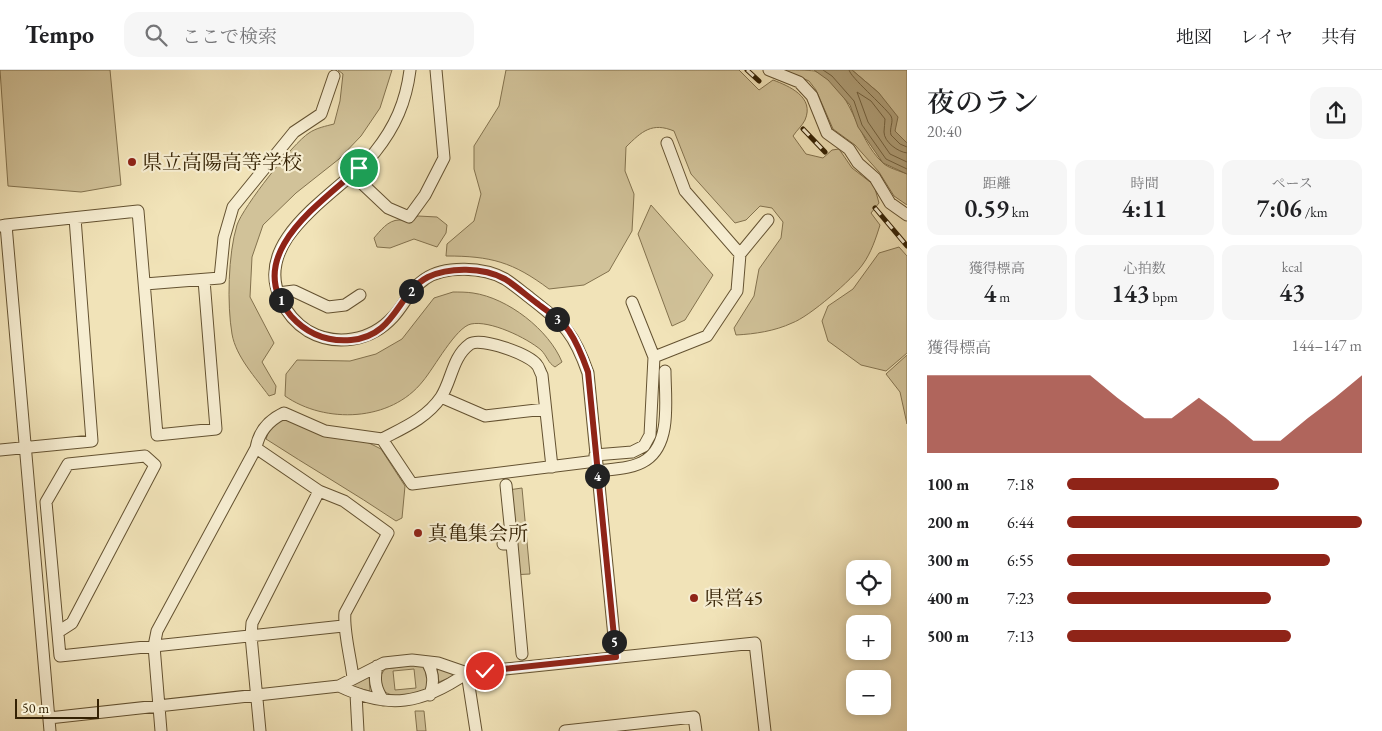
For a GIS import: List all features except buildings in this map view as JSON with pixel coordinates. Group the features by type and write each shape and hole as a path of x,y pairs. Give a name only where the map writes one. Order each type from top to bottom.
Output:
{"street":[{"path":"410,70 401,111 387,136 373,154 286,237 276,263 275,282 278,293 286,310 299,326 313,334 333,341 354,339 378,331 394,316 412,290 433,275 455,270 471,270 490,273 504,279 568,329 588,372 616,657"},
{"path":"352,174 388,208 409,218 425,195 444,158 436,70"},
{"path":"769,70 799,82 812,96 826,133 849,150 858,163 875,178 890,203 907,215"},
{"path":"145,284 220,278 224,238 233,206 294,132 321,114 334,76"},
{"path":"667,143 685,191 740,254"},
{"path":"50,731 3,225 138,211 157,435 216,429 204,280"},
{"path":"0,450 92,441 75,218"},
{"path":"654,356 707,336 737,291 740,254 768,220"},
{"path":"278,293 294,291 328,307 345,305 360,295"},
{"path":"382,439 412,484 596,462 632,452 644,446 650,435 654,356 632,302"},
{"path":"161,731 154,646 157,631 256,448 257,440 270,419 284,413 325,431 382,439 418,420 441,397 458,357 464,348 473,342 484,341 528,357 537,364 542,375 552,467"},
{"path":"596,462 631,465 646,460 658,447 664,426 665,371"},
{"path":"441,397 485,416 545,409"},
{"path":"256,448 319,491 344,501 388,533 345,613 344,626 348,639 353,678"},
{"path":"58,632 72,623 154,465 145,456 68,464 46,502 60,656 344,626"},
{"path":"506,485 507,544 522,654"},
{"path":"260,731 251,636 252,623 319,491"},
{"path":"49,718 339,686 384,663 412,660 467,673 755,643 765,731"},
{"path":"426,662 432,670 434,685 430,695"},
{"path":"377,666 374,677 376,690 383,700"},
{"path":"339,686 356,694 383,700 412,699 442,690 467,673"},
{"path":"467,673 476,731"},
{"path":"356,694 358,731"},
{"path":"565,731 694,717 696,731"}],"shaded area":[{"path":"0,70 110,70 121,185 81,192 8,186"},
{"path":"338,70 392,70 380,108 361,136 339,159 296,193 263,225 252,257 250,297 274,343 262,362 276,386 275,394 269,396 242,359 232,334 229,309 229,280 234,237 241,216 269,176 292,149 312,131 334,124 340,101 343,74"},
{"path":"506,70 739,70 759,90 773,80 793,89 799,94 806,105 805,120 793,136 806,154 823,158 832,150 839,149 852,168 874,185 879,203 871,213 880,225 868,255 858,271 841,288 800,319 772,330 736,335 734,328 754,296 759,269 781,238 783,222 772,208 760,206 746,220 735,223 691,174 674,131 659,127 637,136 626,147 625,171 634,194 632,231 609,271 584,285 549,289 524,272 501,262 476,257 446,256 447,244 474,221 481,194 474,169 474,146 499,106"},
{"path":"784,70 815,71 828,79 838,89 874,153 885,165 907,174 907,205 894,196 879,172 855,145 833,129 816,90 809,81"},
{"path":"852,70 907,70 907,143 895,131 879,93"},
{"path":"651,205 713,275 685,320 672,326 638,234"},
{"path":"418,216 437,217 447,225 446,233 437,247 414,239 390,248 377,247 374,238 388,224 395,220 411,219"},
{"path":"899,247 907,256 907,353 886,371 861,365 828,341 822,321 828,306 853,289 879,253"},
{"path":"453,292 486,296 500,301 526,317 548,338 562,362 555,367 541,350 527,340 498,327 479,323 471,324 459,332 423,381 410,395 394,405 376,411 338,414 319,411 301,405 285,396 286,374 297,360 350,361 376,354 402,339 434,298"},
{"path":"907,355 907,424 900,392 886,374"},
{"path":"283,418 363,440 381,449 405,486 402,518 396,521 266,439 272,422"},
{"path":"522,488 530,574 510,575 508,490"},
{"path":"421,664 429,674 428,685 415,695 395,696 386,693 381,687 380,680 385,669","holes":["414,669 416,688 395,690 393,671"]},
{"path":"437,668 456,675 439,682"},
{"path":"369,675 370,691 349,686"},
{"path":"415,711 424,711 426,731 417,731"}],"water":[{"path":"814,70 852,70 879,93 898,117 895,131 907,143 907,174 883,163 858,127 850,105 828,80"}],"railway":[{"path":"747,70 759,81"},
{"path":"803,129 825,152"},
{"path":"875,208 907,246"}],"place":[{"name":"県立高陽高等学校","path":"132,162"},
{"name":"真亀集会所","path":"418,533"},
{"name":"県営45","path":"694,598"}],"route":[{"path":"359,168 299,223 286,237 281,247 276,263 275,282 286,310 299,326 313,334 333,341 354,339 378,331 394,316 412,290 426,278 441,272 455,270 490,273 504,279 554,316 568,329 588,372 616,657 485,671"}]}
